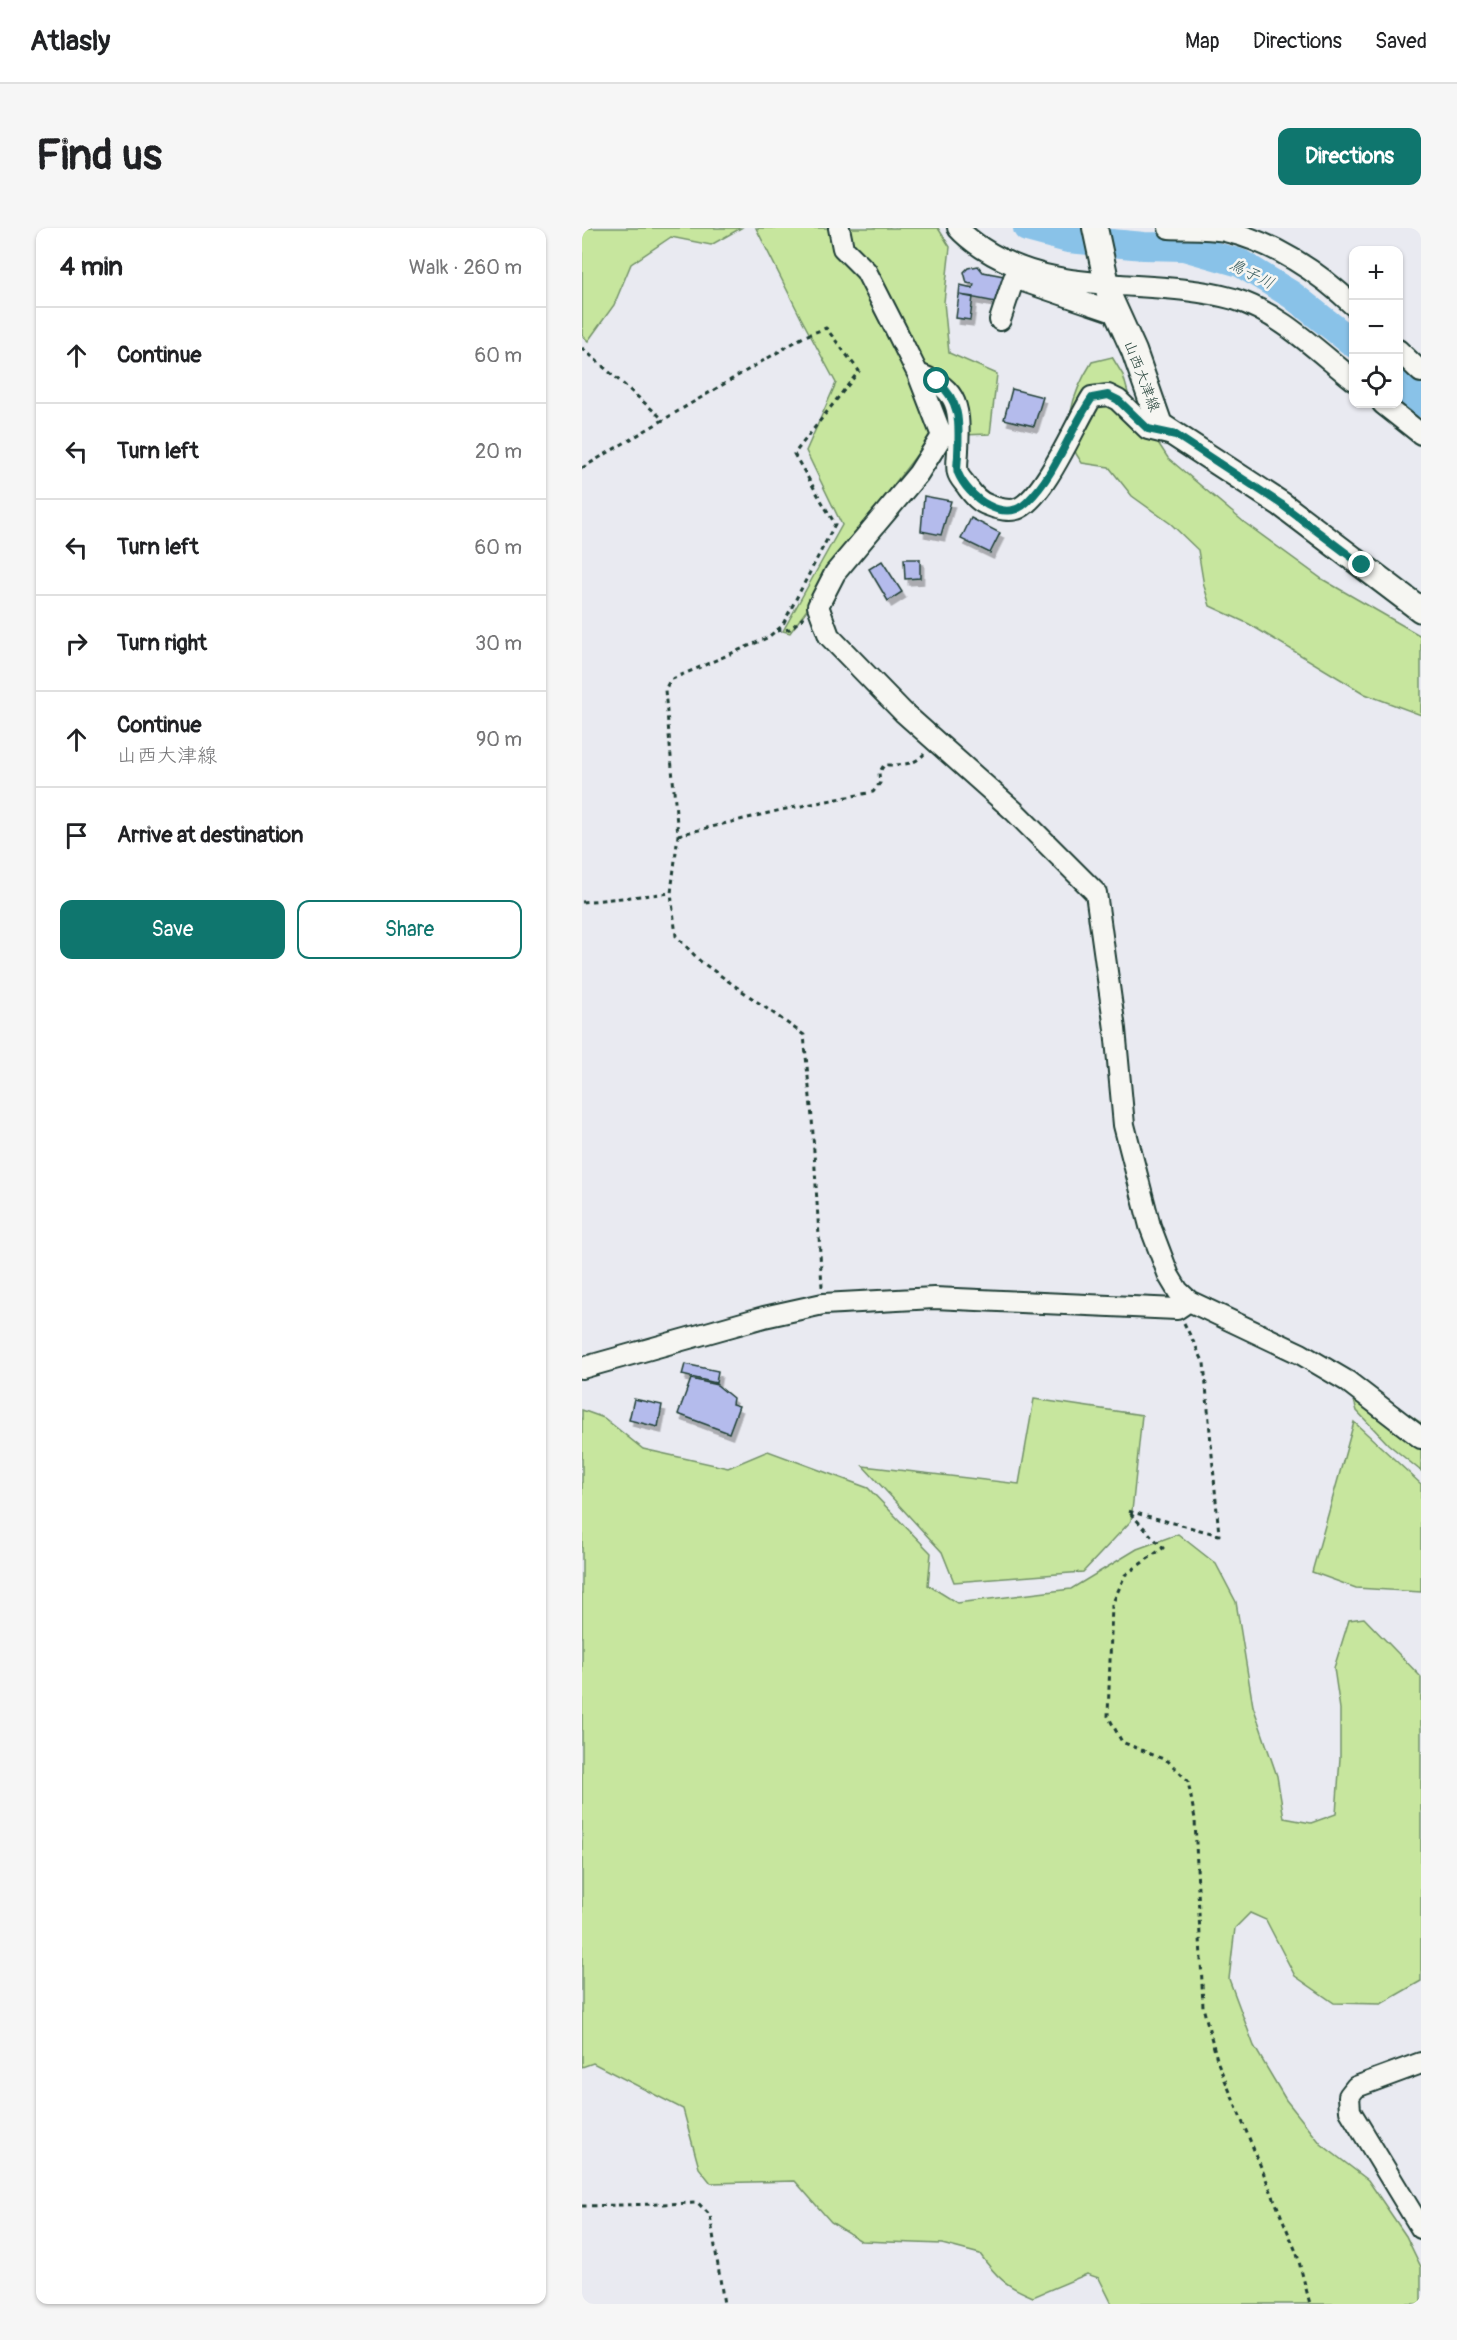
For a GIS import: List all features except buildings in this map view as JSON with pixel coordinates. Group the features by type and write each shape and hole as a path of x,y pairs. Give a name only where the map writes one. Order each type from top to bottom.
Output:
{"main road":[{"name":"山西大津線","path":"1095,229 1105,281 1134,351 1160,425 1281,504 1421,610"}],"street":[{"path":"839,228 843,248 866,271 918,374 942,436 918,474 835,573 818,606 829,636 903,712 1014,811 1096,893 1115,1029 1124,1125 1154,1236 1183,1305"},
{"path":"958,228 993,255 1028,271 1234,299 1273,316 1349,377"},
{"path":"1169,228 1224,231 1255,241 1284,254 1336,288 1349,302"},
{"path":"1000,320 1014,278 1117,313"},
{"path":"1402,354 1421,372"},
{"path":"918,374 937,381 949,391 956,406 959,422 957,472 980,502 997,509 1017,509 1026,504 1056,463 1092,398 1108,395 1118,400 1148,429 1176,435"},
{"path":"1388,408 1421,434"},
{"path":"582,1368 764,1317 822,1304 934,1298 1183,1305 1301,1354 1338,1375 1421,1438"},
{"path":"1421,2063 1356,2087 1349,2096 1350,2111 1421,2228"}],"path":[{"path":"582,468 805,336 826,328 859,371 794,454 835,524 782,626 767,638 670,680 665,690 678,835 671,893 676,936 700,962 804,1035 812,1118 822,1304"},
{"path":"582,348 664,420"},
{"path":"775,632 790,629 818,606"},
{"path":"678,835 781,810 873,792 880,783 879,773 884,765 903,765 921,759 936,741"},
{"path":"582,902 671,893"},
{"path":"1183,1305 1204,1363 1219,1535 1128,1511 1163,1548 1125,1575 1112,1605 1108,1716 1122,1742 1168,1761 1188,1781 1195,1819 1203,2007 1218,2063 1297,2254 1310,2304"},
{"path":"582,2206 698,2203 710,2215 724,2304"}],"green space":[{"path":"582,228 741,228 711,245 671,237 631,264 614,305 588,341 582,335"},
{"path":"756,228 938,228 950,247 944,302 949,353 997,374 990,434 931,436 841,554 822,589 790,633 783,631 842,525 806,451 836,383"},
{"path":"1112,357 1123,375 1130,400 1168,458 1245,523 1322,579 1421,636 1421,715 1365,694 1249,624 1210,606 1198,550 1171,524 1132,496 1109,467 1082,463 1071,438 1071,412 1074,399 1092,362"},
{"path":"1371,1389 1421,1423 1421,1471 1388,1444 1357,1411 1353,1397"},
{"path":"1034,1399 1142,1415 1131,1521 1083,1572 954,1582 942,1552 863,1466 1019,1484"},
{"path":"582,1410 604,1418 643,1449 728,1468 768,1451 868,1488 931,1553 928,1585 957,1603 1071,1589 1137,1549 1178,1534 1216,1564 1236,1602 1253,1706 1277,1776 1284,1818 1311,1823 1336,1814 1340,1758 1340,1709 1334,1668 1349,1620 1364,1618 1421,1677 1421,1981 1381,2004 1334,2003 1295,1976 1266,1920 1250,1913 1235,1928 1229,1979 1254,2046 1286,2100 1321,2144 1368,2180 1406,2236 1421,2267 1421,2304 1112,2304 1099,2278 1087,2274 1033,2297 1003,2280 980,2254 942,2244 861,2241 831,2222 795,2181 711,2183 699,2168 683,2109 593,2063 582,2067"},
{"path":"1354,1422 1421,1484 1421,1592 1356,1588 1312,1572"}],"waterway":[{"name":"鳥子川","path":"1027,228 1068,239 1184,247 1240,263 1292,295 1349,340"},
{"name":"鳥子川","path":"1403,386 1421,403"}],"route":[{"path":"937,381 949,391 956,406 959,422 957,472 980,502 997,509 1017,509 1026,504 1056,463 1092,398 1108,395 1118,400 1148,429 1176,435 1281,504 1362,565"}]}
